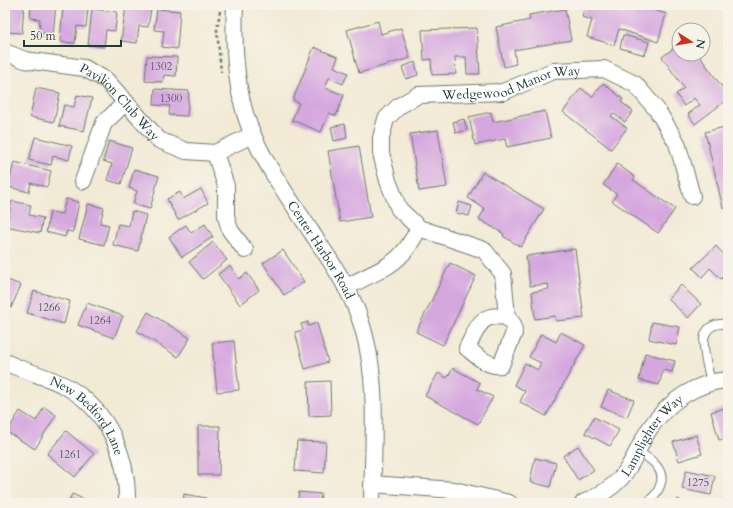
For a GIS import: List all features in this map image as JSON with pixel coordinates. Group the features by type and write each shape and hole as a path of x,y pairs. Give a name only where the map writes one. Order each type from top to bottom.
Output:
{"street":[{"name":"Center Harbor Road","path":"235,5 235,60 239,87 252,135 270,169 341,277 355,306 363,330 372,373 374,403 372,503"},
{"name":"Pavilion Club Way","path":"5,52 24,60 84,68 106,80 159,140 186,151 215,153 252,135"},
{"name":"Wedgewood Manor Way","path":"507,318 503,274 484,250 419,228 399,209 388,180 381,153 386,119 399,106 418,95 504,92 553,71 604,68 635,84 657,110 677,143 692,196"},
{"path":"83,181 104,123 126,102"},
{"path":"215,153 226,186 226,216 230,230 245,250"},
{"path":"346,288 390,265 402,254 419,228"},
{"name":"New Bedford Lane","path":"5,362 68,388 84,399 99,414 110,430 119,448 124,466 127,503"},
{"name":"Lamplighter Way","path":"592,501 620,478 630,465 650,428 669,406 682,396 711,383 728,380"},
{"path":"372,484 454,490 508,503"}],"lane":[{"path":"711,383 703,341 705,335 714,325 728,324"},
{"path":"637,452 653,462 661,475 659,490 647,503"}],"building":[{"path":"5,5 24,5 22,33 5,32"},
{"path":"31,5 56,5 53,35 39,33 40,19 30,18"},
{"path":"585,5 639,5 666,14 658,42 619,29 614,45 587,37 592,20 582,17"},
{"path":"721,5 728,5 728,15"},
{"path":"63,6 88,9 86,27 77,26 75,43 60,42"},
{"path":"126,6 151,9 148,27 139,26 137,43 121,41"},
{"path":"92,9 117,12 115,31 106,30 104,47 88,45"},
{"path":"157,9 180,11 177,49 162,47 164,31 154,30"},
{"path":"565,9 571,40 514,50 516,64 504,67 496,27 530,20 529,15"},
{"path":"378,21 381,34 401,28 410,58 359,73 347,30"},
{"path":"477,28 480,74 467,74 466,57 455,57 456,74 432,75 431,59 424,60 422,30"},
{"path":"623,35 649,42 645,55 620,48"},
{"path":"314,47 338,57 334,67 348,73 343,84 329,78 325,88 344,95 336,116 329,113 321,132 292,120 299,103 293,100"},
{"path":"671,50 671,62 704,62 728,95 728,99 695,124 688,114 700,105 694,98 684,106 676,94 684,88 662,57"},
{"path":"147,56 177,57 176,76 164,75 163,82 145,81"},
{"path":"415,62 418,75 406,79 402,67"},
{"path":"603,83 623,99 621,102 633,111 625,122 613,113 611,116 627,128 611,149 563,112 581,88 592,97"},
{"path":"36,88 60,93 54,122 30,117"},
{"path":"155,89 189,91 187,116 169,115 170,106 154,105"},
{"path":"77,95 92,98 84,131 59,126 64,105 74,107"},
{"path":"545,111 551,138 507,147 505,139 475,145 469,117 491,112 493,122"},
{"path":"464,119 467,130 456,133 453,122"},
{"path":"345,124 347,138 334,141 331,127"},
{"path":"728,126 728,206 723,208 705,132"},
{"path":"438,130 447,187 419,191 410,134"},
{"path":"35,137 72,146 69,160 53,156 51,165 29,160"},
{"path":"109,141 132,148 121,184 107,180 112,164 103,161"},
{"path":"359,146 371,217 340,222 328,151"},
{"path":"14,162 51,171 47,187 31,183 29,192 8,187"},
{"path":"617,164 635,177 633,180 675,209 658,233 612,201 617,194 603,185"},
{"path":"134,169 159,176 150,209 133,204 137,191 129,188"},
{"path":"483,172 544,209 521,247 503,236 504,234 479,219 485,209 468,198"},
{"path":"201,189 208,203 178,220 167,199 180,192 183,199"},
{"path":"66,199 79,202 73,232 67,231 65,237 46,232 50,212 62,214"},
{"path":"12,201 31,205 29,215 43,218 40,233 6,226"},
{"path":"459,202 472,206 469,216 456,213"},
{"path":"88,204 104,208 100,223 109,225 104,245 79,239"},
{"path":"132,211 146,215 138,251 113,245 118,224 129,226"},
{"path":"205,224 213,237 182,257 169,237 186,225 191,233"},
{"path":"213,242 227,260 203,279 189,262"},
{"path":"716,246 728,259 728,272 721,279 710,268 702,277 693,268"},
{"path":"575,249 584,318 556,321 555,316 535,319 532,292 549,289 548,284 530,286 526,256"},
{"path":"283,250 304,282 284,295 263,263"},
{"path":"450,263 476,276 443,345 416,332"},
{"path":"230,266 239,279 247,273 259,290 240,305 218,274"},
{"path":"5,279 21,285 11,308 5,305"},
{"path":"681,285 701,304 688,318 668,299"},
{"path":"34,291 70,301 64,324 27,313"},
{"path":"87,303 123,316 114,338 78,325"},
{"path":"148,312 190,338 178,357 137,331"},
{"path":"308,322 308,326 317,323 328,362 305,369 295,332 303,330 301,324"},
{"path":"652,322 680,327 676,345 649,339"},
{"path":"561,332 585,345 546,416 520,402 525,391 514,385 525,363 538,370 541,363 529,357 541,334 556,342"},
{"path":"234,341 239,390 217,392 212,343"},
{"path":"645,353 675,361 672,372 663,370 659,385 639,380"},
{"path":"453,368 480,383 477,389 493,397 478,424 425,396 438,373 447,378"},
{"path":"330,381 331,415 309,416 308,382"},
{"path":"608,390 634,400 627,417 601,407"},
{"path":"44,407 56,415 35,449 7,432 20,411 36,421"},
{"path":"728,407 728,438 719,440 711,412"},
{"path":"594,417 619,430 610,446 585,433"},
{"path":"198,426 220,426 219,475 198,475"},
{"path":"66,431 94,454 75,477 47,454"},
{"path":"696,435 702,454 679,461 673,442"},
{"path":"297,441 326,442 324,473 295,471"},
{"path":"578,446 594,470 578,480 563,456"},
{"path":"535,458 556,463 550,487 530,482"},
{"path":"686,470 715,476 711,495 682,489"},
{"path":"299,492 321,494 320,503 297,503"},
{"path":"72,494 92,503 68,503"},
{"path":"184,494 206,498 205,503 183,503"},
{"path":"678,499 684,503 676,503"}]}
